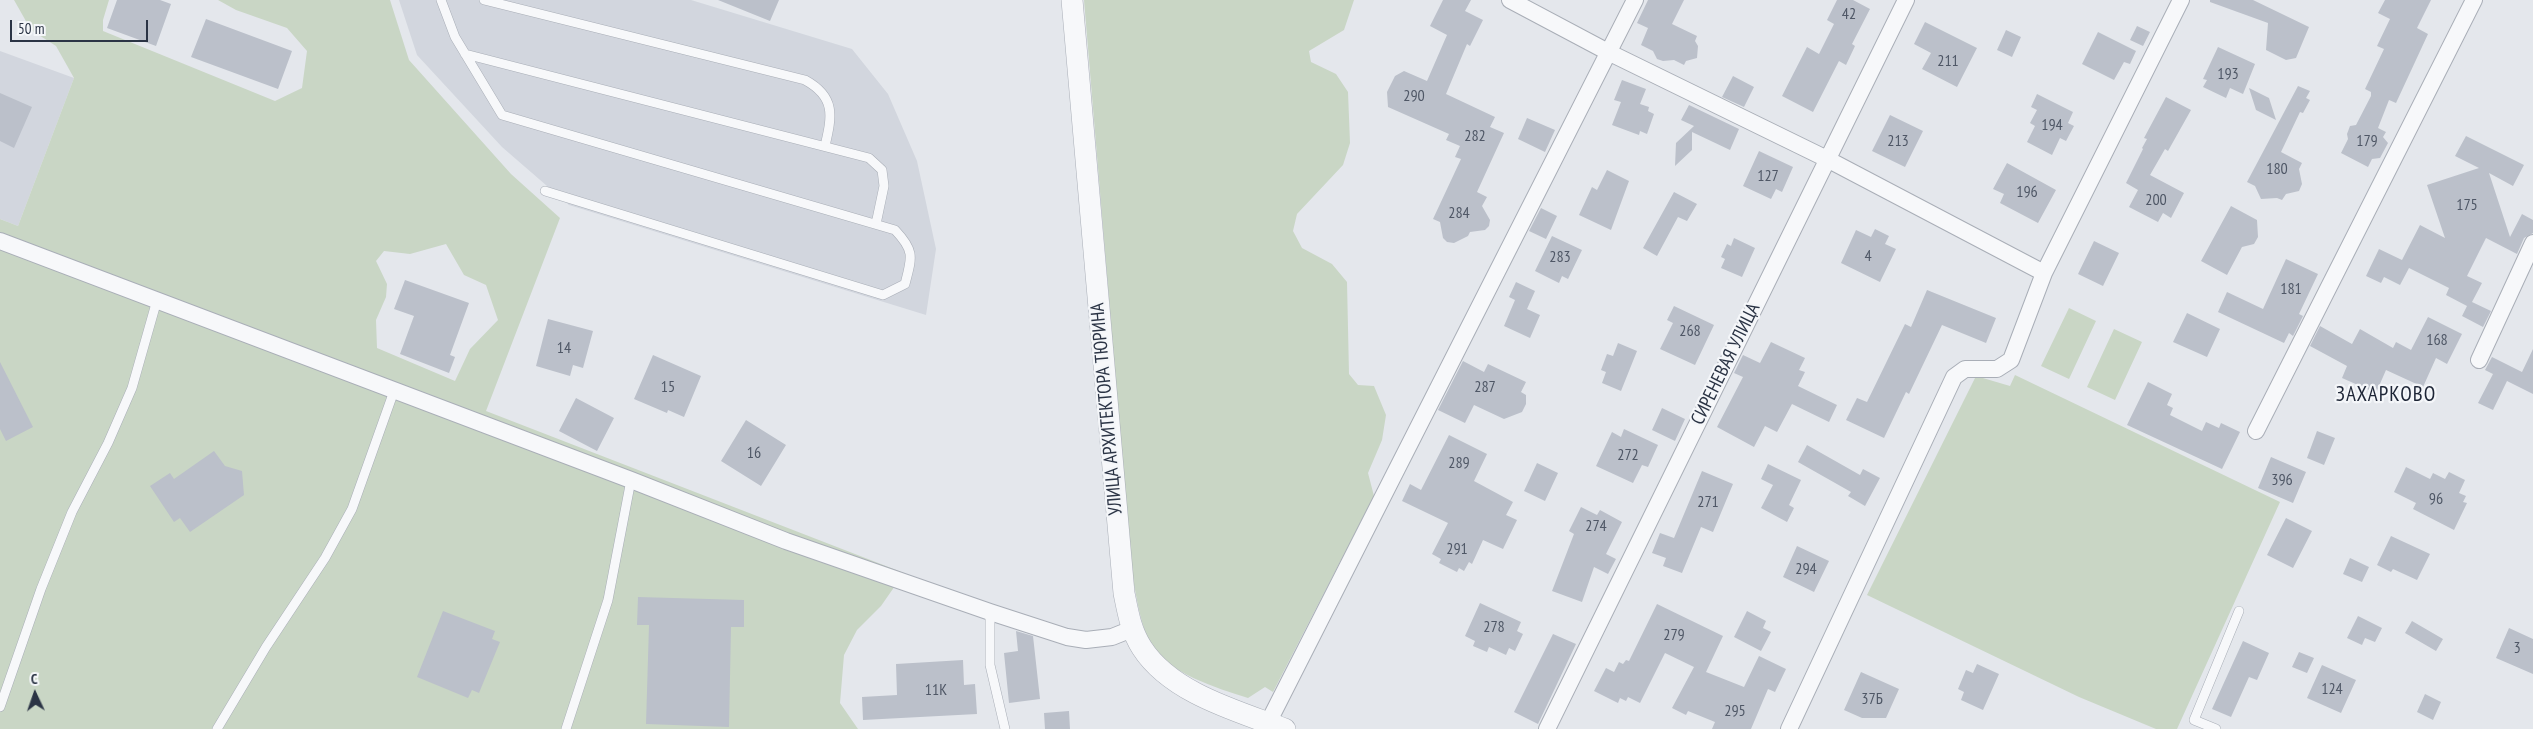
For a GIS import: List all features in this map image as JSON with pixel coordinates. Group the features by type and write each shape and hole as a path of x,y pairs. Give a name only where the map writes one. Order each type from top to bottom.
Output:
{"street":[{"name":"УЛИЦА АРХИТЕКТОРА ТЮРИНА","path":"1072,0 1122,574 1132,629 1142,648 1155,665 1184,687 1276,726"},
{"path":"1510,0 1608,52 1827,159 2044,273"},
{"path":"1276,726 1635,0"},
{"name":"СИРЕНЕВАЯ УЛИЦА","path":"1546,729 1906,0"},
{"path":"1789,729 1954,377 1965,370 1996,369 2011,360 2044,273 2180,0"},
{"path":"2256,431 2474,0"},
{"path":"0,241 631,480 786,541 990,612 1067,637 1086,640 1112,637 1132,629"},
{"path":"2479,360 2533,243"}],"lane":[{"path":"441,0 455,37 502,115 895,230 908,244 912,257 905,284 883,295 545,191"},
{"path":"484,0 805,80 819,88 829,102 831,120 825,146"},
{"path":"465,54 869,158 882,170 884,186 876,224"},
{"path":"0,707 40,589 72,512 108,443 132,388 157,300"},
{"path":"217,729 266,647 325,558 352,509 394,391"},
{"path":"566,729 608,600 631,480"},
{"path":"2216,729 2194,720 2239,611"},
{"path":"990,612 990,665 1005,729"}],"shaded area":[{"path":"399,0 691,0 852,49 888,94 917,161 936,249 926,315 569,205 502,147 417,55"},
{"path":"0,51 74,78 18,226 0,219"}],"green space":[{"path":"14,0 109,0 103,20 103,31 275,101 302,88 307,51 287,28 236,10 218,0 390,0 409,60 511,174 560,218 486,411 904,573 881,606 857,630 844,655 840,703 858,729 0,729 0,219 18,226 74,78 56,46 31,30","holes":["446,244 464,275 486,285 498,320 470,349 455,381 377,348 376,320 386,297 387,284 376,261 384,251 410,254"]},
{"path":"1084,0 1354,0 1344,30 1309,51 1311,62 1336,74 1348,92 1350,143 1343,165 1297,214 1293,231 1302,248 1332,264 1347,282 1349,374 1358,385 1374,386 1386,415 1382,440 1368,473 1374,496 1273,692 1265,687 1248,698 1208,684 1180,671 1158,653 1150,642 1141,617 1132,575"},
{"path":"2069,308 2096,321 2069,379 2041,366"},
{"path":"2114,329 2142,342 2115,400 2087,387"},
{"path":"2015,375 2280,502 2177,729 2156,729 2079,697 1867,595 1976,376 2010,386"}],"building":[{"path":"117,0 160,0 171,4 156,46 107,28"},
{"path":"718,0 779,0 770,21"},
{"path":"1443,0 1471,0 1465,11 1483,20 1470,46 1467,44 1446,94 1495,117 1490,127 1504,133 1477,192 1487,197 1482,206 1490,220 1489,226 1485,230 1470,232 1468,236 1454,243 1447,242 1443,238 1440,222 1433,219 1461,159 1455,157 1460,146 1446,140 1449,134 1388,107 1387,92 1395,76 1404,71 1427,81 1447,35 1430,26"},
{"path":"1648,0 1684,0 1672,24 1697,36 1695,41 1698,46 1697,58 1686,61 1684,65 1674,60 1663,61 1657,59 1653,51 1641,45 1648,28 1637,23"},
{"path":"1837,0 1853,0 1870,9 1852,44 1855,46 1846,65 1839,61 1813,112 1782,96 1807,47 1819,54 1834,24 1827,20"},
{"path":"2210,0 2253,0 2309,27 2296,58 2286,60 2266,50 2268,23 2210,2"},
{"path":"2385,0 2431,0 2417,28 2428,34 2396,103 2389,100 2378,128 2386,132 2383,137 2388,143 2380,158 2372,159 2368,167 2341,153 2348,139 2347,134 2350,126 2356,125 2371,96 2371,92 2365,89 2384,49 2377,46 2390,19 2378,13"},
{"path":"206,19 292,51 278,89 191,57"},
{"path":"1925,22 1977,48 1957,87 1922,69 1931,53 1914,44"},
{"path":"2137,26 2150,32 2143,46 2130,40"},
{"path":"2006,30 2021,37 2012,57 1997,50"},
{"path":"2098,32 2136,51 2130,64 2124,62 2114,80 2082,64"},
{"path":"2218,47 2255,64 2243,94 2230,88 2226,98 2203,87 2207,80 2203,79"},
{"path":"1733,76 1754,87 1744,107 1722,97"},
{"path":"1622,80 1646,89 1640,104 1649,107 1648,111 1654,114 1647,134 1640,131 1639,135 1612,125 1621,102 1614,100"},
{"path":"2298,86 2310,91 2306,98 2310,100 2303,113 2300,112 2281,152 2302,163 2299,169 2302,184 2299,191 2286,194 2282,200 2277,198 2261,199 2255,186 2247,182"},
{"path":"2249,88 2269,98 2276,120 2256,110"},
{"path":"0,93 32,107 14,148 0,141"},
{"path":"2037,94 2073,112 2068,123 2074,126 2066,141 2060,138 2052,155 2027,142 2035,126 2030,123 2037,110 2031,107"},
{"path":"2166,97 2191,110 2168,151 2165,149 2150,175 2184,193 2171,218 2163,213 2158,222 2129,207 2138,190 2126,183 2147,139 2144,138"},
{"path":"1689,105 1739,129 1730,150 1692,132 1692,150 1675,166 1676,143 1694,126 1681,120"},
{"path":"1890,115 1923,131 1905,167 1872,151"},
{"path":"1527,118 1555,130 1545,152 1518,139"},
{"path":"2466,136 2524,165 2513,186 2489,173 2510,237 2522,214 2533,220 2533,233 2524,238 2517,254 2486,238 2467,276 2482,283 2472,302 2491,311 2483,327 2462,316 2467,306 2446,295 2449,288 2409,268 2400,285 2384,277 2381,283 2366,276 2379,249 2402,260 2420,225 2445,238 2427,185 2479,168 2455,156"},
{"path":"1759,151 1793,167 1782,192 1776,189 1771,199 1743,186"},
{"path":"2007,163 2056,190 2038,223 2000,203 2004,194 1993,189"},
{"path":"1607,170 1629,181 1611,230 1579,215 1592,187 1597,190"},
{"path":"1674,192 1697,204 1687,221 1678,217 1657,256 1643,248"},
{"path":"2231,206 2257,220 2258,237 2254,244 2242,247 2227,275 2201,261"},
{"path":"1541,208 1557,216 1546,239 1529,231"},
{"path":"1875,229 1889,236 1885,244 1896,249 1880,282 1841,263 1856,230 1871,237"},
{"path":"1552,236 1582,250 1568,279 1562,276 1559,283 1535,271"},
{"path":"1734,238 1755,248 1742,277 1721,268 1725,259 1721,257 1727,244 1731,246"},
{"path":"2094,241 2119,253 2103,286 2078,274"},
{"path":"2286,259 2318,274 2299,314 2303,316 2293,336 2289,333 2284,343 2218,312 2227,292 2263,309"},
{"path":"405,280 469,303 450,355 455,357 449,373 400,354 414,316 394,309"},
{"path":"1516,282 1535,291 1527,309 1540,315 1530,338 1504,326 1515,300 1509,297"},
{"path":"1927,290 1996,318 1986,343 1942,325 1909,394 1906,392 1884,438 1846,420 1857,398 1867,402 1905,324 1911,327"},
{"path":"1674,306 1714,325 1695,365 1660,349 1673,323 1667,320"},
{"path":"2187,313 2220,329 2207,357 2173,342"},
{"path":"2428,317 2462,334 2447,364 2436,358 2423,387 2386,370 2376,393 2342,378 2347,366 2310,346 2320,326 2352,344 2360,329 2393,348 2396,342 2411,350"},
{"path":"548,319 593,331 583,368 573,365 570,376 536,366"},
{"path":"1771,342 1805,358 1799,370 1805,372 1798,386 1837,405 1829,422 1792,404 1777,432 1765,426 1754,447 1717,427 1743,377 1734,373 1743,355 1760,363"},
{"path":"1618,343 1637,351 1621,391 1602,383 1606,372 1601,370 1607,354 1613,356"},
{"path":"2533,349 2533,394 2507,381 2493,410 2478,403 2493,374 2485,370 2492,357 2522,372"},
{"path":"653,355 701,376 684,417 668,410 667,413 634,399"},
{"path":"1463,361 1484,372 1488,364 1526,382 1521,392 1526,395 1526,404 1522,412 1504,419 1474,405 1465,423 1438,410"},
{"path":"0,362 33,427 6,441 0,429"},
{"path":"2148,382 2172,394 2167,405 2173,408 2170,415 2202,431 2206,422 2219,428 2221,423 2240,432 2222,469 2127,425"},
{"path":"576,398 614,418 597,451 559,431"},
{"path":"1662,408 1685,419 1675,441 1652,430"},
{"path":"746,420 786,445 761,486 721,461"},
{"path":"1624,429 1658,445 1648,467 1642,465 1633,483 1596,466 1612,432 1621,437"},
{"path":"2317,431 2335,438 2324,465 2307,458"},
{"path":"1449,435 1487,454 1474,481 1513,502 1506,515 1517,520 1503,549 1483,540 1472,564 1469,562 1464,571 1459,568 1457,572 1439,563 1441,559 1432,554 1448,523 1402,501 1410,484 1421,490"},
{"path":"1807,445 1860,475 1863,469 1880,478 1865,506 1848,496 1851,492 1798,462"},
{"path":"214,451 225,466 242,471 244,495 190,532 180,518 174,522 150,486 170,473 174,479"},
{"path":"2271,457 2306,472 2293,503 2258,488"},
{"path":"1537,463 1558,473 1545,501 1524,491"},
{"path":"1768,464 1801,480 1789,505 1794,508 1787,522 1761,508 1773,485 1761,479"},
{"path":"2406,467 2430,479 2433,473 2445,479 2449,472 2465,480 2459,493 2466,496 2463,502 2467,503 2454,530 2413,509 2416,503 2394,492"},
{"path":"1702,471 1733,484 1713,532 1701,527 1682,573 1663,566 1666,558 1652,553 1660,533 1674,538"},
{"path":"1581,507 1597,515 1600,510 1622,522 1606,554 1616,559 1608,574 1594,567 1582,602 1552,591 1574,534 1569,531"},
{"path":"2286,518 2312,531 2293,568 2267,555"},
{"path":"2391,536 2430,554 2417,580 2393,569 2391,572 2377,565"},
{"path":"1797,546 1829,561 1814,592 1783,577"},
{"path":"2350,558 2369,567 2362,582 2343,574"},
{"path":"638,597 744,600 744,627 731,627 729,727 646,724 649,625 637,625"},
{"path":"1480,603 1521,622 1517,631 1523,634 1515,651 1509,648 1506,655 1489,647 1487,652 1473,646 1475,641 1465,636"},
{"path":"1657,604 1723,636 1706,672 1744,687 1759,656 1786,669 1775,692 1768,689 1751,729 1712,729 1715,722 1688,711 1686,715 1672,708 1694,667 1665,653 1640,703 1628,697 1626,701 1620,698 1618,703 1594,691 1606,668 1614,672 1619,662 1623,664 1626,660 1629,661"},
{"path":"443,611 495,631 492,639 500,642 479,693 472,690 468,698 417,677"},
{"path":"1747,611 1766,621 1763,628 1771,632 1761,651 1734,637"},
{"path":"2358,616 2382,628 2375,642 2365,638 2362,645 2347,638"},
{"path":"2412,621 2443,639 2436,651 2405,633"},
{"path":"2509,628 2533,639 2533,674 2496,658"},
{"path":"1016,631 1033,636 1040,699 1009,703 1004,653 1018,651"},
{"path":"1553,634 1576,644 1538,724 1514,712"},
{"path":"2243,641 2269,653 2257,680 2249,677 2231,717 2212,709"},
{"path":"2299,652 2314,658 2307,673 2292,667"},
{"path":"963,660 964,685 975,684 977,714 863,720 862,697 897,695 896,664"},
{"path":"1977,664 1999,674 1983,710 1961,700 1964,692 1958,689 1966,670 1973,673"},
{"path":"2322,665 2356,680 2341,713 2307,698"},
{"path":"1861,672 1899,689 1886,718 1862,718 1844,710"},
{"path":"2425,694 2441,702 2433,720 2417,712"},
{"path":"1069,711 1070,729 1045,729 1044,713"}],"district":[{"name":"ЗАХАРКОВО","path":"2386,395"}]}
